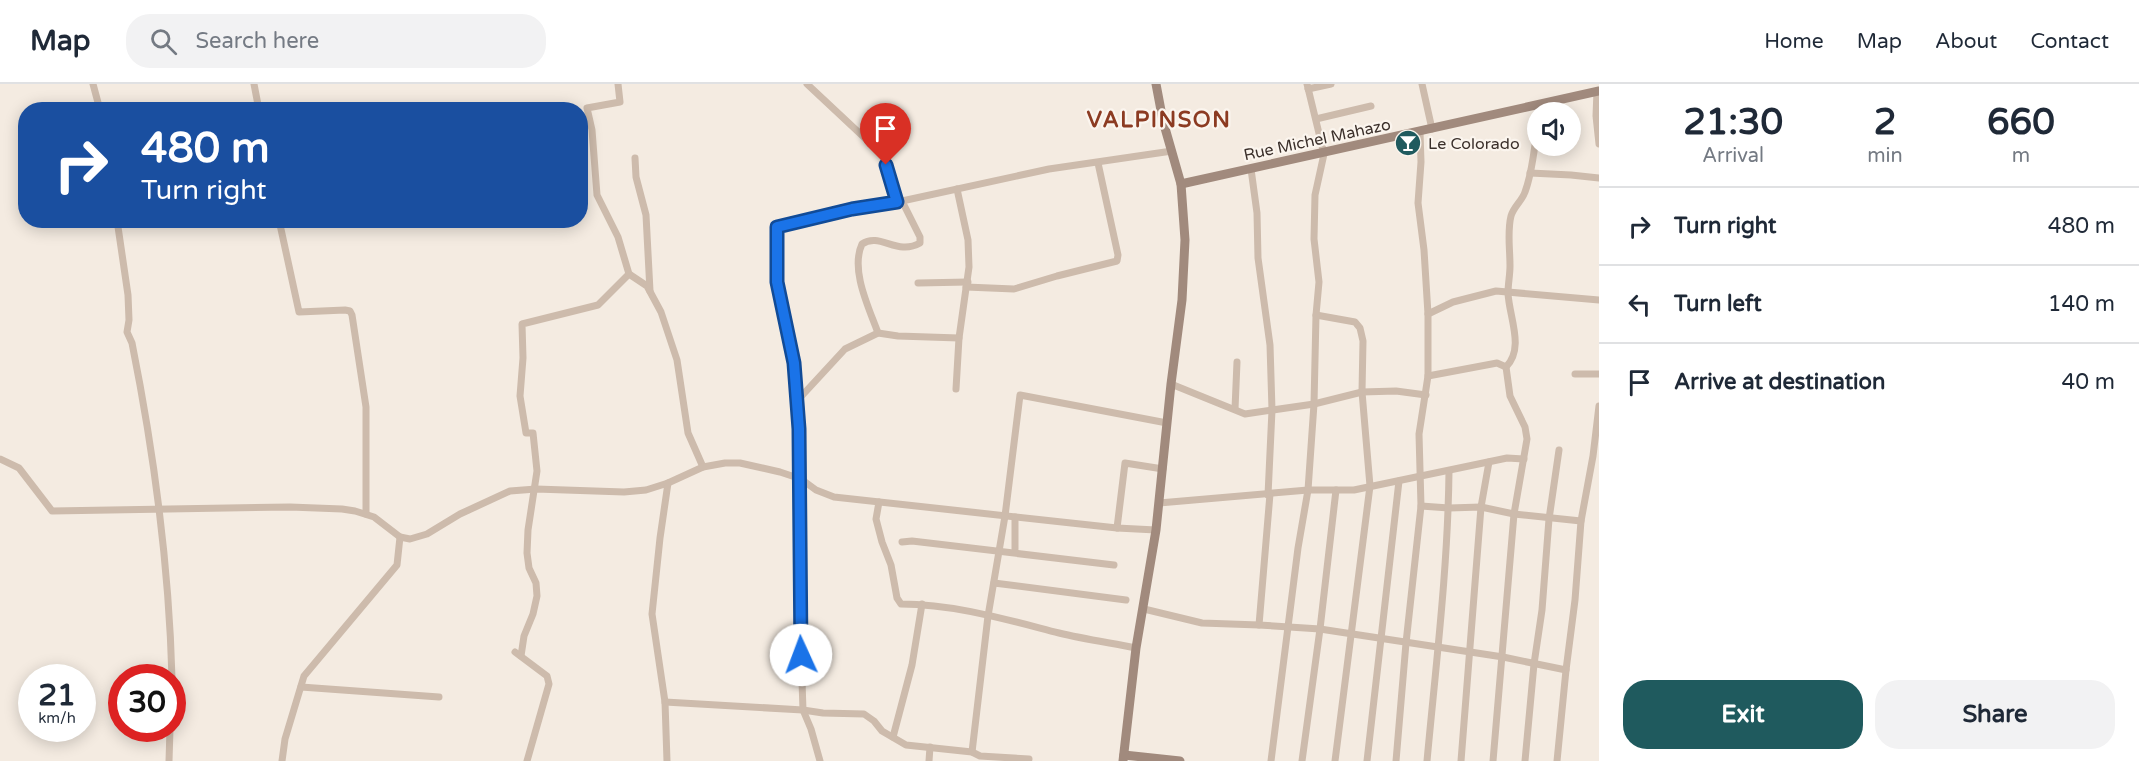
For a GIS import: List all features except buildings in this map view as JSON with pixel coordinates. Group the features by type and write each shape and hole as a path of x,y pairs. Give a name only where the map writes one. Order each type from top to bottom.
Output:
{"main road":[{"path":"1156,84 1163,121 1180,184 1185,250 1182,300 1156,530 1136,648 1124,758 1180,761"},
{"name":"Rue Michel Mahazo","path":"1560,102 1598,91"},
{"name":"Rue Michel Mahazo","path":"1180,184 1527,111"}],"street":[{"path":"93,84 98,102"},
{"path":"254,84 257,102"},
{"path":"588,108 620,102 618,84"},
{"path":"807,84 869,142 881,147 899,201 920,237 920,243 900,248 882,242 868,241 862,244 858,272 878,333"},
{"path":"1271,761 1298,548 1308,490 1314,404 1319,282 1314,239 1315,195 1324,154 1308,87 1331,84"},
{"path":"1422,84 1432,129"},
{"path":"1598,91 1596,116 1599,144"},
{"path":"1316,119 1371,106"},
{"path":"588,112 592,130 597,195 618,237 629,274 641,280 651,291 661,312 675,351 688,434 703,467"},
{"path":"1396,761 1421,506 1419,434 1428,376 1428,314 1418,203 1421,162 1420,132"},
{"path":"820,761 812,729 803,710 799,593 801,479 797,401 794,363 777,282 777,227 852,209 1049,170 1172,151"},
{"path":"1506,367 1513,360 1516,346 1508,292 1510,266 1508,232 1512,214 1524,195 1533,156"},
{"path":"635,158 636,177 646,215 651,291"},
{"path":"918,283 1014,289 1117,261 1118,255 1098,163"},
{"path":"1251,169 1257,213 1258,258 1268,326 1272,410 1269,494 1259,626"},
{"path":"1530,173 1571,174 1599,178"},
{"path":"956,389 959,338 967,285 968,240 957,189"},
{"path":"118,228 128,295 127,332 132,343 147,416 170,612 172,664"},
{"path":"281,228 299,312 345,310 350,311 352,315 366,407 366,514"},
{"path":"527,761 549,684 548,676 518,654 537,597 536,583 529,568 527,554 528,530 537,471 533,433 526,434 520,396 523,358 522,324 598,305 629,274"},
{"path":"1428,314 1453,302 1496,291 1599,300"},
{"path":"1316,315 1355,322 1359,328 1363,341 1362,392 1370,486 1335,761"},
{"path":"797,401 845,349 878,333 959,338"},
{"path":"1235,409 1238,362"},
{"path":"1428,376 1497,363 1506,367"},
{"path":"1493,761 1514,514 1527,439 1525,427 1510,396 1506,367"},
{"path":"1575,374 1599,374"},
{"path":"1171,384 1245,414 1314,404 1362,392 1396,391 1426,395"},
{"path":"972,752 988,616 1005,516 1020,395 1167,423"},
{"path":"1557,761 1575,600 1581,521 1593,456 1599,406"},
{"path":"1526,761 1534,664 1542,610 1549,519 1558,450"},
{"path":"1159,503 1370,486 1508,458 1524,459"},
{"path":"0,459 19,468 52,511 290,507 342,509 374,517 400,537 410,539 427,534 504,492 536,489 624,492 646,490 712,464 740,462 801,479 816,490 834,497 1117,528 1156,530"},
{"path":"1461,761 1481,507 1488,462"},
{"path":"1117,528 1125,463 1163,469"},
{"path":"1427,761 1449,508 1449,471"},
{"path":"1366,761 1399,481"},
{"path":"667,761 665,702 652,614 668,483"},
{"path":"1302,761 1336,490"},
{"path":"879,502 876,519 891,565 897,598 901,604 922,604 988,616 1062,634 1136,648"},
{"path":"1421,506 1481,507 1549,519 1581,521"},
{"path":"1015,517 1015,549"},
{"path":"282,761 285,739 304,676 397,565 400,537"},
{"path":"902,542 912,541 1114,565"},
{"path":"994,583 1126,600"},
{"path":"893,737 912,665 922,604"},
{"path":"1144,609 1202,623 1320,629 1503,657 1566,670"},
{"path":"301,687 439,697"},
{"path":"665,702 864,714 882,731 906,745 972,752 980,758 1029,759"},
{"path":"169,761 170,742"},
{"path":"929,761 930,747"}],"place":[{"name":"Le Colorado","path":"1408,143"}],"district":[{"name":"VALPINSON","path":"1159,119"}],"route":[{"path":"801,655 799,429 794,363 777,282 777,227 852,209 897,202 886,165"}]}
